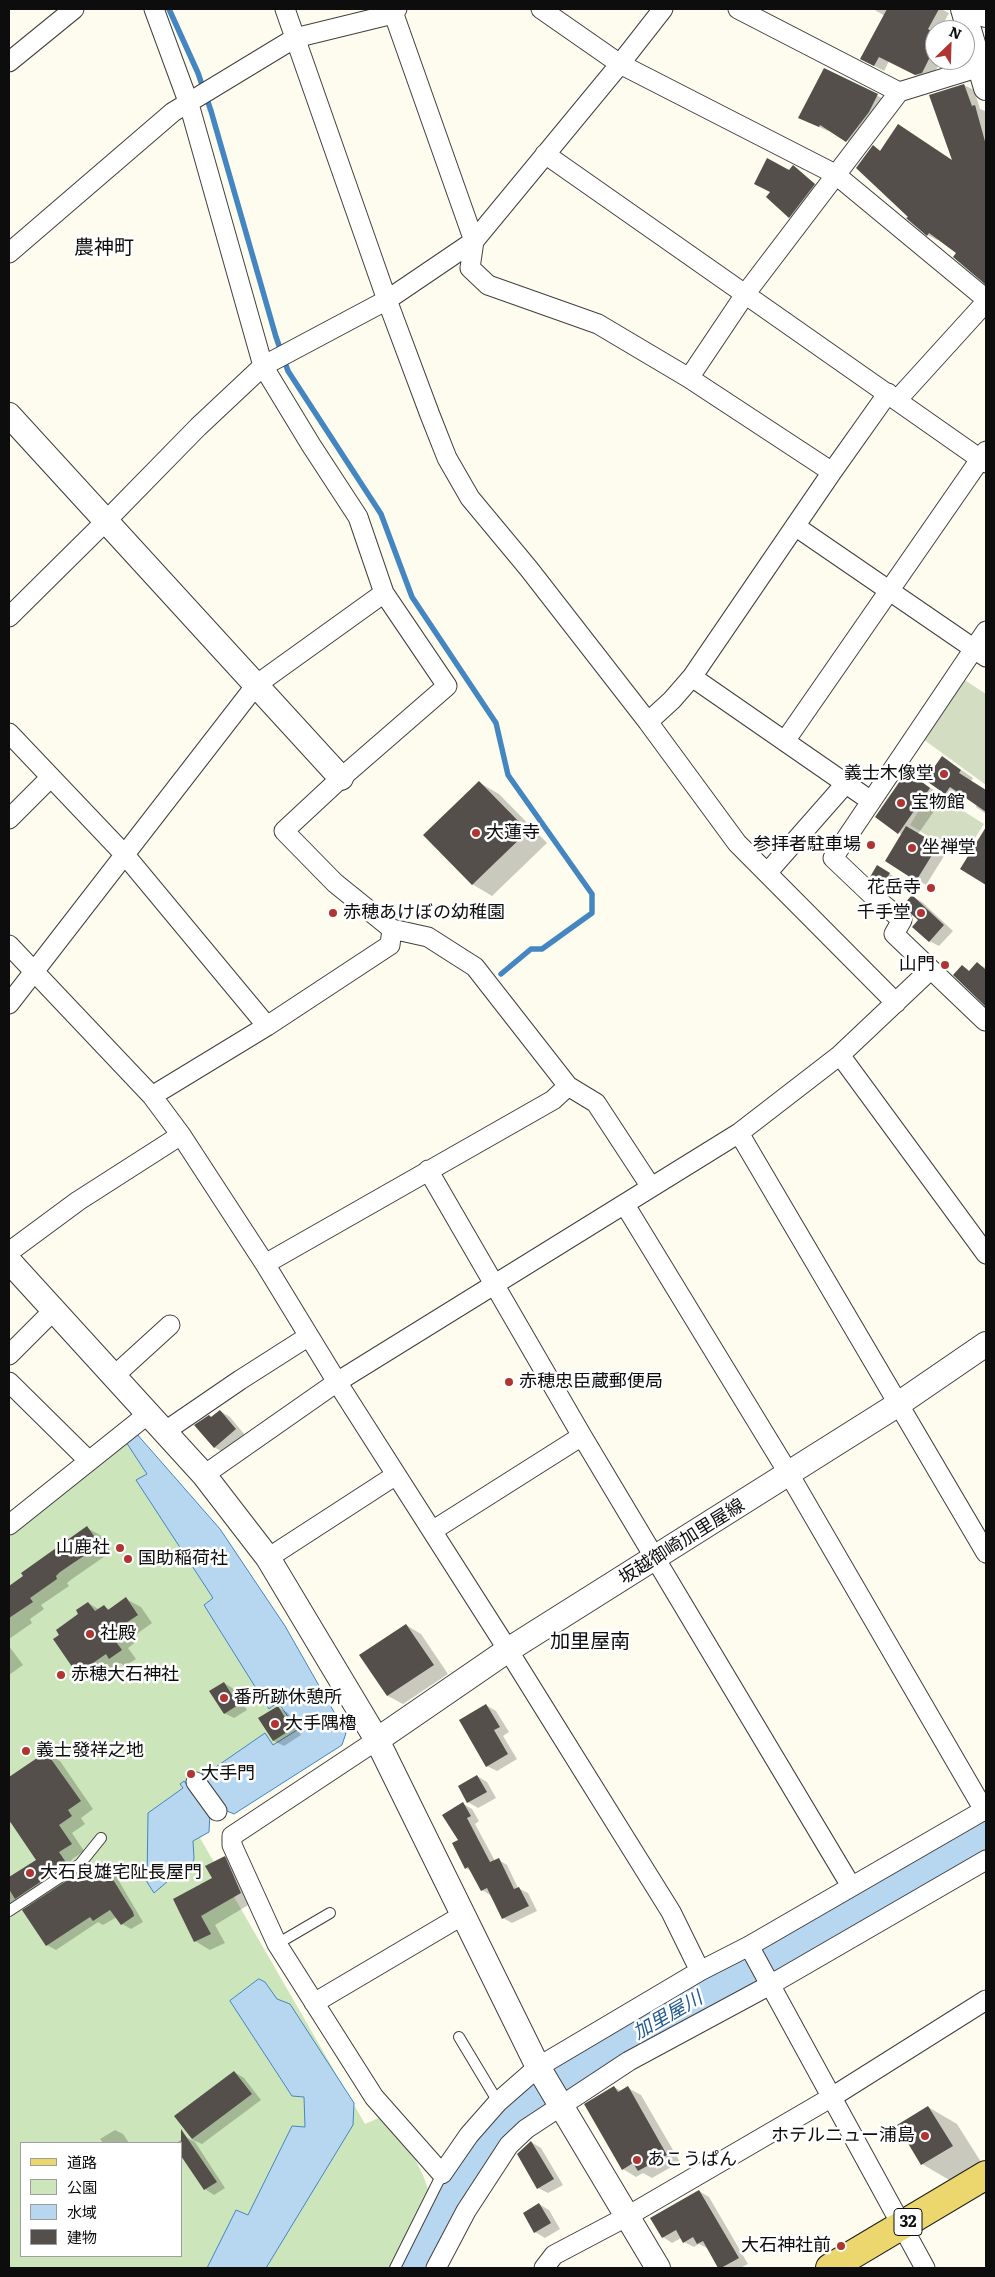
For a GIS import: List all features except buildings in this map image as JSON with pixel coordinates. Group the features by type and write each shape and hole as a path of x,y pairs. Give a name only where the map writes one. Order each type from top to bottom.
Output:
{"main road":[{"name":"32","path":"830,2268 986,2175"}],"street":[{"path":"9,62 74,9"},
{"path":"154,9 189,104 264,366 311,445 358,517 384,593 447,686 341,778 284,831 335,883 392,929 428,937 475,967 568,1086 596,1103 651,1186"},
{"path":"285,9 386,300 447,458 470,498 529,569 648,722 737,843 896,1003"},
{"path":"540,9 620,64 835,174 986,301 893,397 832,472 692,677 672,700 648,722"},
{"path":"9,617 198,427 264,366 386,300 474,241 663,9"},
{"path":"738,9 899,92 983,78 963,9"},
{"path":"972,9 986,15"},
{"path":"9,253 173,112 295,38 394,10 474,241 470,268 488,285 598,324 690,378 832,472"},
{"path":"690,378 746,292 899,92"},
{"path":"545,154 746,292 893,397 984,457 785,741"},
{"path":"9,415 341,778"},
{"path":"795,526 980,653"},
{"path":"9,1004 256,685 384,593"},
{"path":"986,631 980,653 871,801 833,858 874,897 902,920 894,934 986,1021"},
{"path":"692,677 847,782 871,801"},
{"path":"9,733 125,855 267,1026"},
{"path":"9,819 51,777"},
{"path":"766,874 847,782"},
{"path":"152,1096 267,1026 390,945 392,929"},
{"path":"9,946 152,1096 181,1135 265,1264 337,1382 508,1650 671,1912 700,1971"},
{"path":"204,1476 337,1382 495,1286 625,1205 651,1186 739,1133 840,1055 930,970"},
{"path":"840,1055 986,1254"},
{"path":"265,1264 553,1100 568,1086"},
{"path":"739,1133 897,1405 986,1553"},
{"path":"9,1252 78,1201 181,1135"},
{"path":"428,1170 582,1436 851,1886"},
{"path":"377,1740 232,1836 232,1845 277,1944 374,2097 442,2174 470,2135 498,2102 539,2070 700,1971 749,1946 985,1810 789,1474 625,1205"},
{"path":"9,1261 204,1476 268,1558 377,1740 539,2070 658,2268"},
{"path":"9,1355 53,1310"},
{"path":"114,1376 170,1325"},
{"path":"164,1432 309,1336"},
{"name":"坂越御崎加里屋線","path":"377,1740 508,1650 897,1405 986,1344"},
{"path":"9,1382 89,1461"},
{"path":"9,1525 148,1414"},
{"path":"432,1531 582,1436"},
{"path":"268,1558 396,1475"},
{"path":"196,1782 217,1811"},
{"path":"436,2268 466,2211 508,2145 559,2104 629,2061 770,1985 986,1860"},
{"path":"314,2003 463,1915"},
{"path":"749,1946 925,2268"},
{"path":"544,2268 554,2256 626,2217 832,2097 986,2000"}],"lane":[{"path":"9,1911 80,1864 100,1838"},
{"path":"277,1944 330,1913"},
{"path":"459,2037 498,2102"},
{"path":"395,2268 442,2174"}],"green space":[{"path":"963,679 986,694 986,785 923,739"},
{"path":"931,791 984,824 963,857 910,825"},
{"path":"126,1442 220,1529 285,1626 346,1733 342,1745 234,1814 227,1811 223,1806 210,1812 209,1832 200,1838 365,2124 381,2117 415,2159 428,2189 389,2268 9,2268 9,1536"}],"water":[{"path":"136,1433 220,1529 285,1626 346,1733 342,1745 234,1814 227,1811 223,1806 210,1812 209,1832 193,1841 194,1859 188,1874 168,1881 154,1893 147,1882 148,1813 183,1788 180,1784 184,1781 190,1789 206,1779 200,1770 206,1767 210,1771 265,1733 273,1745 297,1730 278,1702 269,1709 204,1605 213,1598 136,1480 147,1474 126,1442"},
{"path":"259,1979 265,1982 277,1999 290,2004 354,2103 353,2125 266,2268 207,2268 236,2210 248,2215 292,2126 305,2127 304,2097 292,2096 230,2001"}],"waterway":[{"path":"169,9 198,73 211,111 276,337 288,371 381,514 412,597 496,723 508,775 592,894 592,913 542,949 531,949 501,974"},
{"name":"加里屋川","path":"414,2268 470,2172 509,2121 573,2071 986,1832"}],"place":[{"name":"義士木像堂","path":"944,774"},
{"name":"宝物館","path":"901,803"},
{"name":"大蓮寺","path":"476,833"},
{"name":"参拝者駐車場","path":"871,845"},
{"name":"坐禅堂","path":"912,848"},
{"name":"花岳寺","path":"931,888"},
{"name":"赤穂あけぼの幼稚園","path":"333,913"},
{"name":"千手堂","path":"921,913"},
{"name":"山門","path":"945,965"},
{"name":"赤穂忠臣蔵郵便局","path":"509,1382"},
{"name":"山鹿社","path":"120,1548"},
{"name":"国助稲荷社","path":"128,1559"},
{"name":"社殿","path":"90,1634"},
{"name":"赤穂大石神社","path":"61,1675"},
{"name":"番所跡休憩所","path":"224,1698"},
{"name":"大手隅櫓","path":"275,1724"},
{"name":"義士發祥之地","path":"26,1751"},
{"name":"大手門","path":"191,1774"},
{"name":"大石良雄宅阯長屋門","path":"30,1873"},
{"name":"ホテルニュー浦島","path":"925,2136"},
{"name":"あこうぱん","path":"637,2160"},
{"name":"大石神社前","path":"841,2246"}],"district":[{"name":"農神町","path":"104,248"},
{"name":"加里屋南","path":"590,1642"}]}
